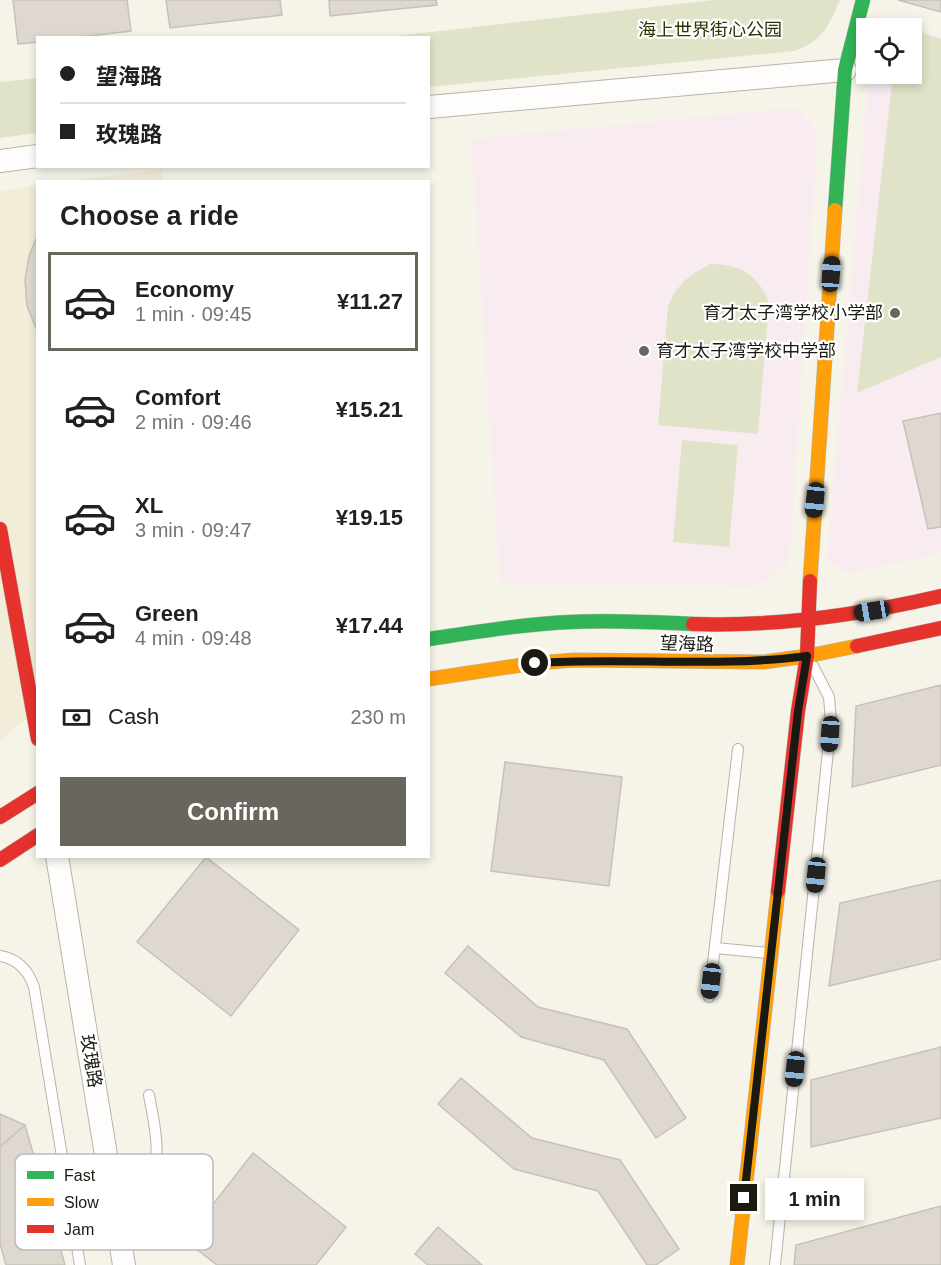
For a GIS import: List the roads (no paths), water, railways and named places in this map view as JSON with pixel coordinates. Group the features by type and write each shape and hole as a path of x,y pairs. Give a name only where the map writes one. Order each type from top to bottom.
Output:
{"street":[{"path":"737,1265 798,711 807,656 811,543 845,70 863,0"},
{"path":"430,107 845,70"},
{"path":"0,161 36,156"},
{"path":"0,529 36,728"},
{"name":"望海路","path":"430,639 522,626 586,621 735,625 808,620 889,608 941,596"},
{"name":"望海路","path":"430,679 535,663 575,660 734,663 807,656 941,628"},
{"path":"0,817 36,794"},
{"path":"0,860 36,837"},
{"name":"玫瑰路","path":"57,858 106,1154"},
{"name":"玫瑰路","path":"122,1250 124,1265"}],"lane":[{"path":"775,1265 831,722 829,697 807,656"},
{"path":"709,997 738,749"},
{"path":"715,948 771,954"},
{"path":"0,956 15,961 23,967 30,975 34,987 62,1154"},
{"path":"149,1095 156,1154"},
{"path":"78,1250 80,1265"}],"place":[{"name":"育才太子湾学校小学部","path":"895,313"},
{"name":"育才太子湾学校中学部","path":"644,351"}],"park label":[{"name":"海上世界街心公园","path":"710,30"}]}
